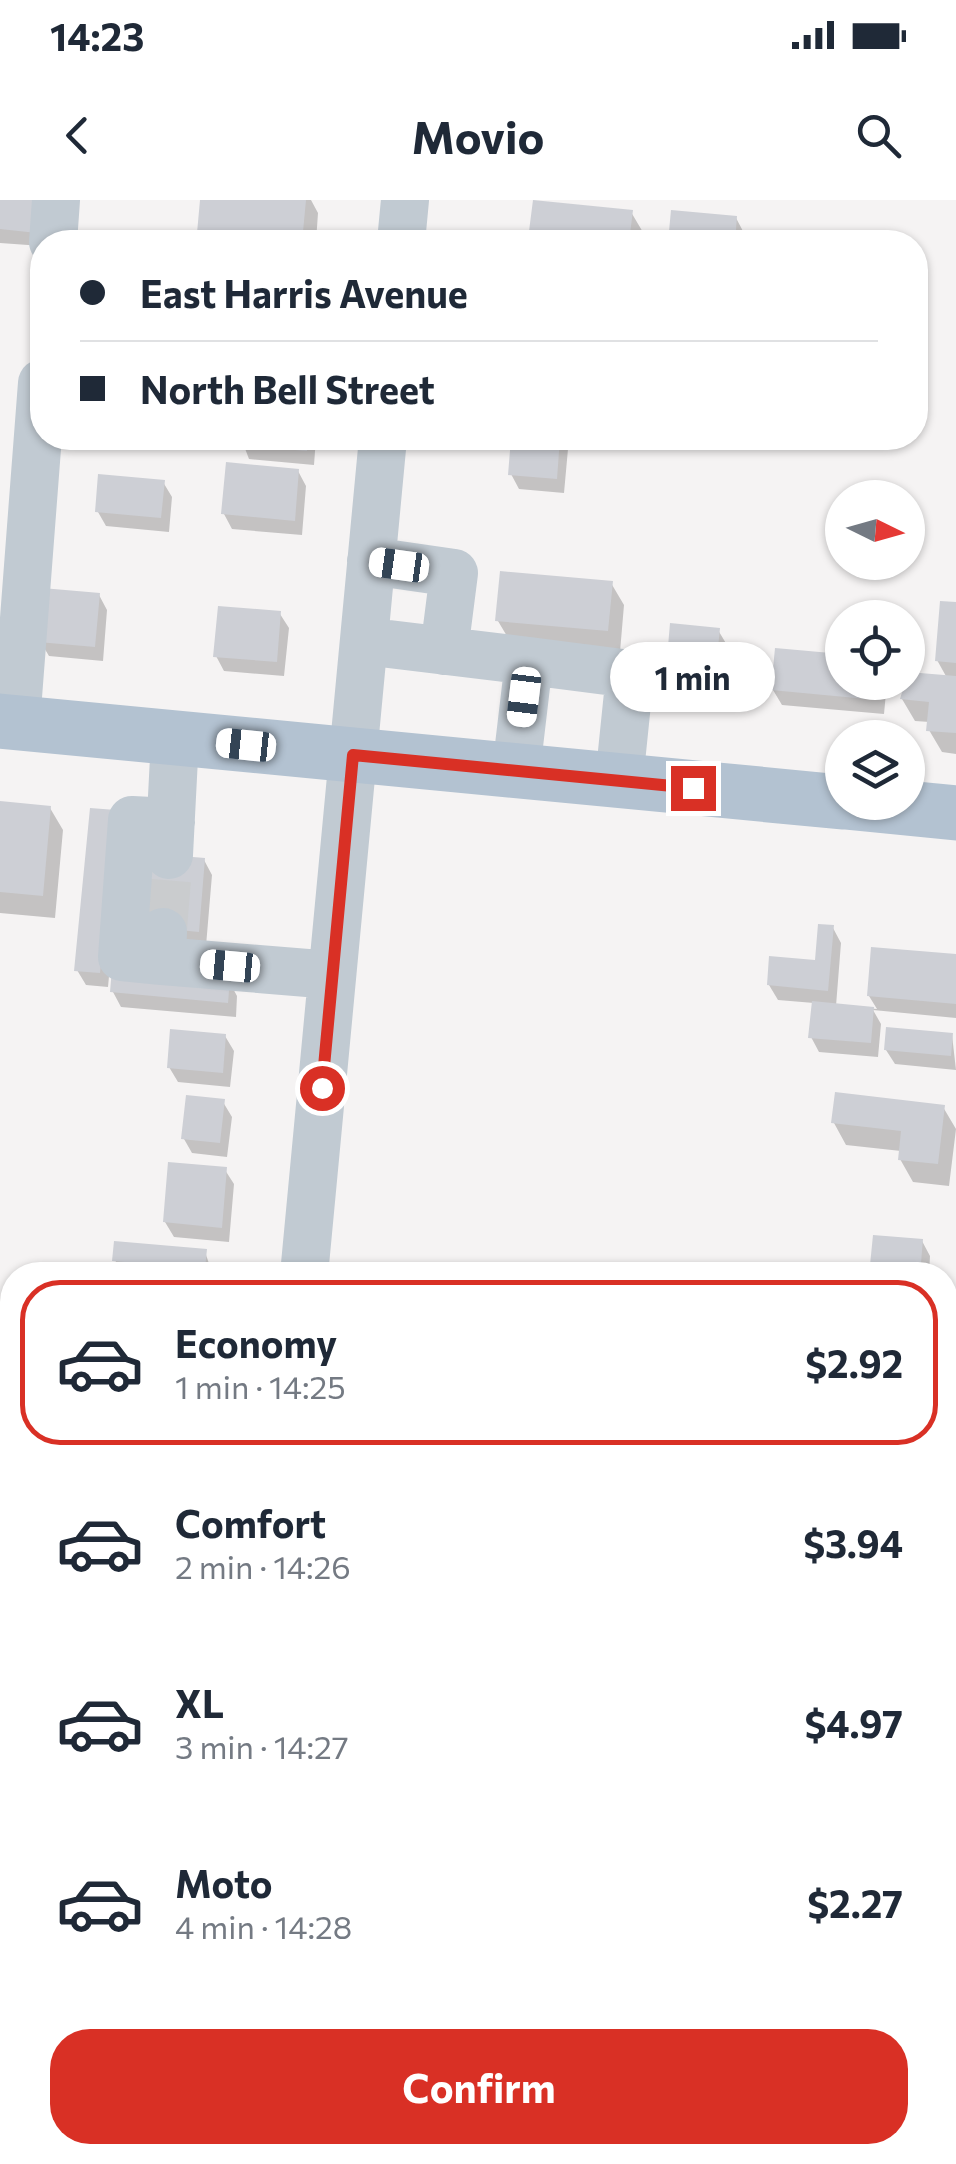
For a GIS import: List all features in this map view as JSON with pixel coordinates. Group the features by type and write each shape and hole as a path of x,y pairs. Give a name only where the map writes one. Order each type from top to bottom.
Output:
{"main road":[{"path":"8,722 825,800"},
{"path":"925,810 956,813"}],"street":[{"path":"54,230 56,200"},
{"path":"402,230 405,200"},
{"path":"8,722 35,450"},
{"path":"305,1262 382,450"},
{"path":"371,561 454,573 444,651"},
{"path":"364,641 630,674 619,780"},
{"path":"516,771 529,660"},
{"path":"176,738 170,839 132,820 122,957 163,945 332,975"}],"building":[{"path":"0,200 40,200 37,230 0,229"},
{"path":"200,200 306,200 303,230 197,230"},
{"path":"533,200 633,210 630,230 529,230"},
{"path":"671,210 737,216 736,230 669,230"},
{"path":"510,450 559,450 557,479 508,475"},
{"path":"226,462 299,469 295,521 221,514"},
{"path":"98,474 165,480 161,518 95,512"},
{"path":"500,571 613,581 608,631 495,621"},
{"path":"42,588 100,593 95,647 38,642"},
{"path":"940,601 956,602 956,663 935,661"},
{"path":"218,606 281,611 277,662 213,657"},
{"path":"670,623 720,628 714,687 665,682"},
{"path":"775,648 825,652 825,695 771,690"},
{"path":"925,673 956,676 956,733 926,731 929,702 910,700 925,700"},
{"path":"0,801 51,806 43,896 0,892"},
{"path":"90,808 116,810 100,973 74,971"},
{"path":"144,853 205,858 199,932 138,926"},
{"path":"818,924 834,925 828,991 767,985 769,956 815,960"},
{"path":"871,947 956,954 956,1004 867,996"},
{"path":"112,968 230,978 228,1003 110,992"},
{"path":"812,1001 874,1007 871,1043 808,1038"},
{"path":"886,1027 953,1033 951,1056 884,1050"},
{"path":"170,1029 226,1034 223,1073 167,1068"},
{"path":"835,1092 945,1105 938,1164 898,1160 901,1131 831,1123"},
{"path":"186,1095 225,1099 220,1143 181,1139"},
{"path":"168,1162 227,1167 222,1228 163,1222"},
{"path":"873,1235 923,1239 921,1262 870,1262"},
{"path":"114,1241 207,1249 206,1262 112,1261"}],"tunnel":[{"path":"163,928 169,855"}],"route":[{"path":"322,1088 353,755 693,788"}]}
